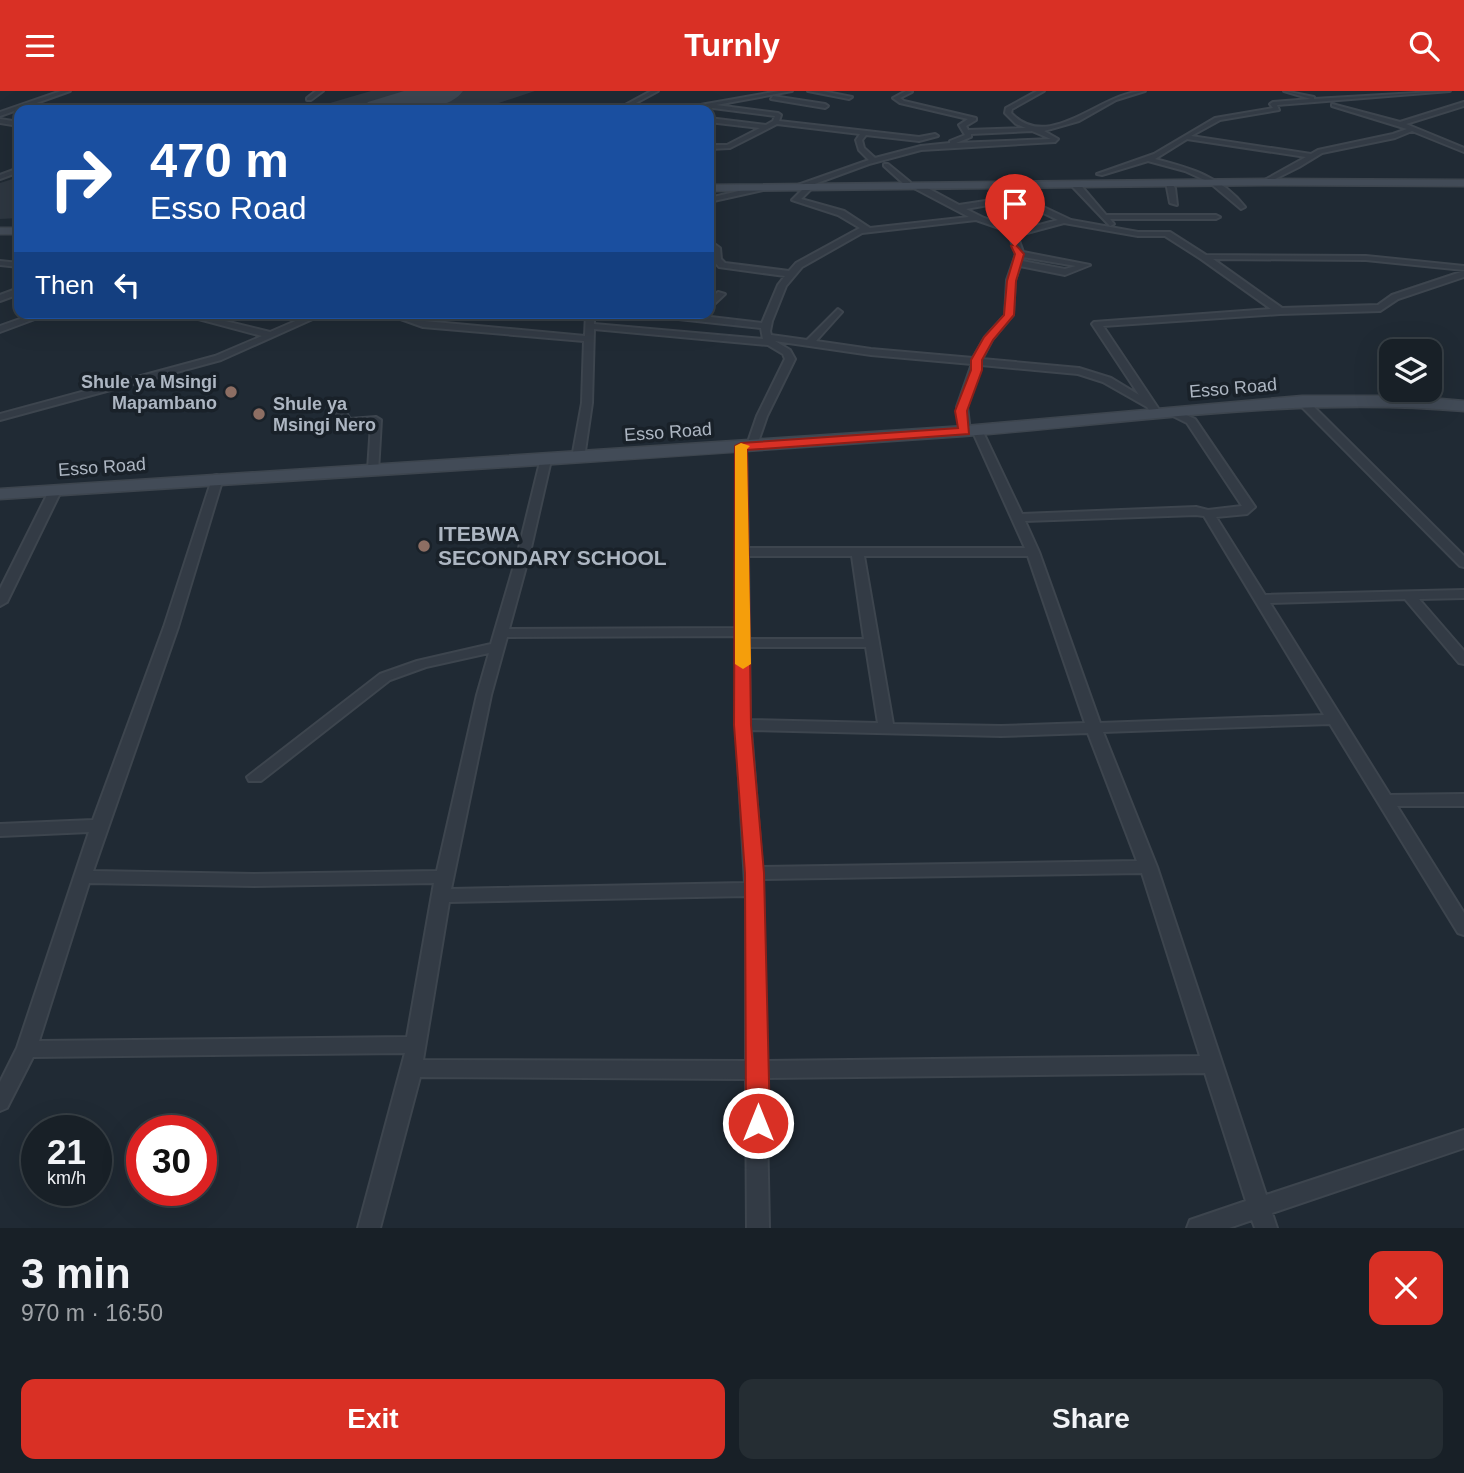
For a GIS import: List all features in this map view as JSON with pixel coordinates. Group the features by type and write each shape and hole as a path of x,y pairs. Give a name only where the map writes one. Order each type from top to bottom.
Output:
{"street":[{"path":"1,104 32,105 67,91"},
{"path":"309,99 320,91"},
{"path":"628,105 655,91"},
{"path":"704,105 789,91"},
{"path":"811,91 849,97"},
{"path":"937,146 1016,145 1056,140 1039,130 1015,122 1008,113 1009,108 1040,91"},
{"path":"909,92 896,98 902,102 974,118 962,125 963,130 969,132 1039,130 1077,120 1114,99 1142,91"},
{"path":"1287,91 1400,124 1463,149"},
{"path":"1375,91 1388,97"},
{"path":"1100,174 1148,159 1174,147 1184,137 1217,120 1277,109 1273,104 1447,91"},
{"path":"761,96 825,106"},
{"path":"1400,124 1464,104"},
{"path":"714,106 777,114 776,122"},
{"path":"714,121 767,127"},
{"path":"714,147 728,147 776,122 919,139 935,135"},
{"path":"1265,182 1327,149 1395,136 1410,130"},
{"path":"864,132 859,140 861,149 876,161"},
{"path":"863,231 865,226 841,213 796,201 802,188 876,161 966,138 970,136 969,132"},
{"path":"1184,137 1212,139 1313,156"},
{"path":"1148,159 1201,175 1228,190 1241,207"},
{"path":"886,165 912,186 976,218 1020,232"},
{"path":"714,188 1265,182 1464,183"},
{"path":"1168,183 1174,203"},
{"path":"1075,184 1119,231"},
{"path":"1004,185 1017,198 1065,220 1119,231 1167,234 1280,311"},
{"path":"714,199 760,188"},
{"path":"957,208 1017,198"},
{"path":"1104,217 1216,217"},
{"path":"767,335 782,285 790,274 821,251 863,231 976,218"},
{"path":"1065,220 1020,232 1014,237 1019,259 1012,281 1009,315 988,339 977,360 961,411 1018,518 1033,552 1094,728 1148,867 1266,1228"},
{"path":"714,246 717,260 722,265 790,274"},
{"path":"1253,246 1260,257"},
{"path":"1204,257 1380,259 1464,268"},
{"path":"1019,259 1086,265 1065,272 1019,259"},
{"path":"1160,411 1097,324 1280,311 1380,309 1395,297 1464,274"},
{"path":"714,301 721,294"},
{"path":"810,343 838,312"},
{"path":"0,329 29,319"},
{"path":"205,319 270,335"},
{"path":"0,417 218,358 308,319"},
{"path":"407,319 422,324 588,339"},
{"path":"444,319 446,326"},
{"path":"578,458 587,403 590,319"},
{"path":"714,319 767,335 810,343 880,353 1086,372 1107,380 1160,411 1191,421 1249,507 1243,511 1208,514 1196,511 1018,518"},
{"path":"589,326 767,335 787,352 790,359 746,446 742,552 743,725 755,881 758,1228"},
{"path":"1303,401 1464,563"},
{"name":"Esso Road","path":"0,493 971,431 1160,411 1303,401 1407,401 1464,406"},
{"path":"337,407 347,422 373,418 376,420 374,470"},
{"path":"369,1228 412,1068 443,896 444,877 498,640 524,552 545,460"},
{"path":"0,1102 27,1049 99,826 171,627 217,478"},
{"path":"0,602 56,489"},
{"path":"1208,514 1464,928"},
{"path":"857,551 886,729"},
{"path":"742,552 1033,552"},
{"path":"1261,599 1464,594"},
{"path":"1408,595 1464,660"},
{"path":"255,777 384,677 498,640 743,638 872,643"},
{"path":"743,725 1001,731 1333,719"},
{"path":"1386,801 1464,800"},
{"path":"0,830 99,826"},
{"path":"443,896 755,881 1148,867"},
{"path":"82,877 254,880 444,877"},
{"path":"27,1049 416,1045"},
{"path":"412,1068 758,1070 1212,1063"},
{"path":"1198,1228 1464,1139"}],"shaded area":[{"path":"371,91 535,91 493,105 323,105"},
{"path":"14,179 14,218 0,219 0,183"}],"runway":[{"path":"398,105 444,91"}],"slow traffic":[{"path":"743,664 741,446 744,446"}],"place":[{"name":"Shule ya Msingi Mapambano","path":"231,392"},
{"name":"Shule ya Msingi Nero","path":"259,414"},
{"name":"ITEBWA SECONDARY SCHOOL","path":"424,546"}],"route":[{"path":"758,1123 754,873 743,725 741,446 965,431 961,411 981,348 1009,315 1014,269 1020,254 1015,246"}]}
